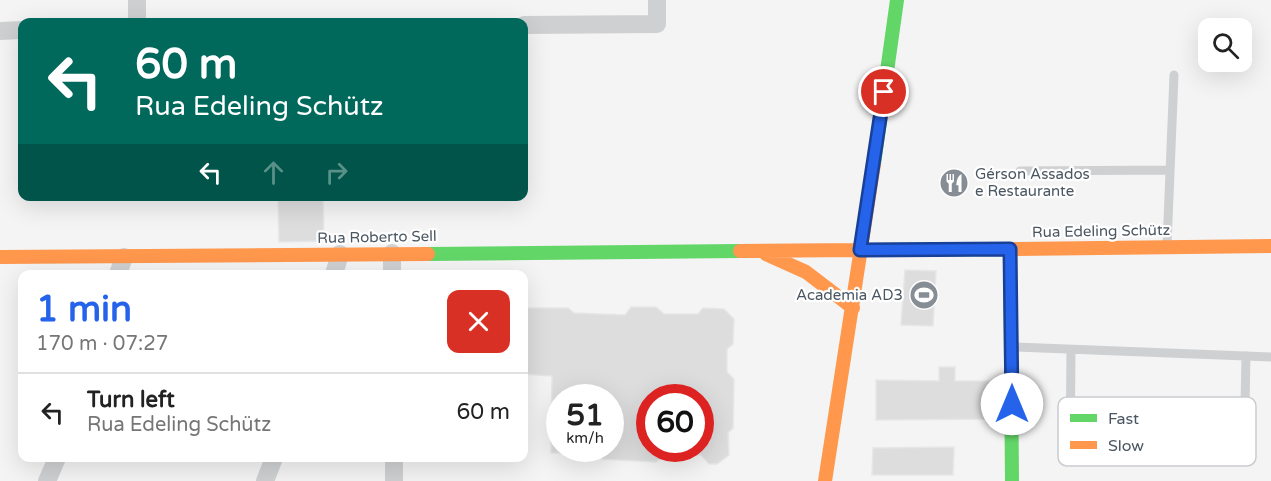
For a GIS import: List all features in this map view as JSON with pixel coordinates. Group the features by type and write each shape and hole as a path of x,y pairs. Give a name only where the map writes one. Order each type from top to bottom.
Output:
{"main road":[{"path":"825,481 854,308 860,250 897,0"},
{"name":"Rua Edeling Schütz","path":"860,250 1271,246"},
{"path":"1010,249 1012,481"},
{"name":"Rua Roberto Sell","path":"754,250 806,272 854,308"},
{"name":"Rua Roberto Sell","path":"0,257 121,266 340,254 860,250"}],"street":[{"path":"137,0 137,18"},
{"path":"528,25 657,24 657,0"},
{"path":"0,31 18,30"},
{"path":"392,253 392,270"},
{"path":"335,270 340,254"},
{"path":"47,481 55,462"},
{"path":"265,481 272,462"},
{"path":"394,462 394,481"}],"lane":[{"path":"1167,247 1174,75"},
{"path":"1020,171 1170,170"},
{"path":"1011,347 1271,357"},
{"path":"1071,350 1071,397"},
{"path":"1245,397 1246,356"}],"building":[{"path":"278,201 323,201 324,241 279,242"},
{"path":"905,270 936,271 933,326 901,325"},
{"path":"631,307 656,307 664,314 698,314 703,308 724,309 734,319 733,344 727,349 727,372 734,379 733,428 728,433 729,455 717,464 707,462 714,462 714,384 636,384 636,461 624,460 624,384 552,384 552,376 528,374 528,308 568,308 574,313 625,315"},
{"path":"939,367 955,367 955,381 992,381 992,419 876,420 876,380 939,381"},
{"path":"954,447 953,475 872,475 873,448"}],"traffic: fast":[{"path":"874,164 897,0"},
{"path":"860,250 1010,249 1012,481"},
{"path":"428,254 740,251"}],"traffic: slow":[{"path":"825,481 874,164"},
{"path":"1010,249 1271,246"},
{"path":"740,251 860,250"},
{"path":"0,257 428,254"},
{"path":"766,254 806,272 853,308"}],"place":[{"name":"Gérson Assados e Restaurante","path":"954,183"},
{"name":"Academia AD3","path":"924,295"}],"route":[{"path":"884,92 860,250 1010,249 1012,404"}]}
